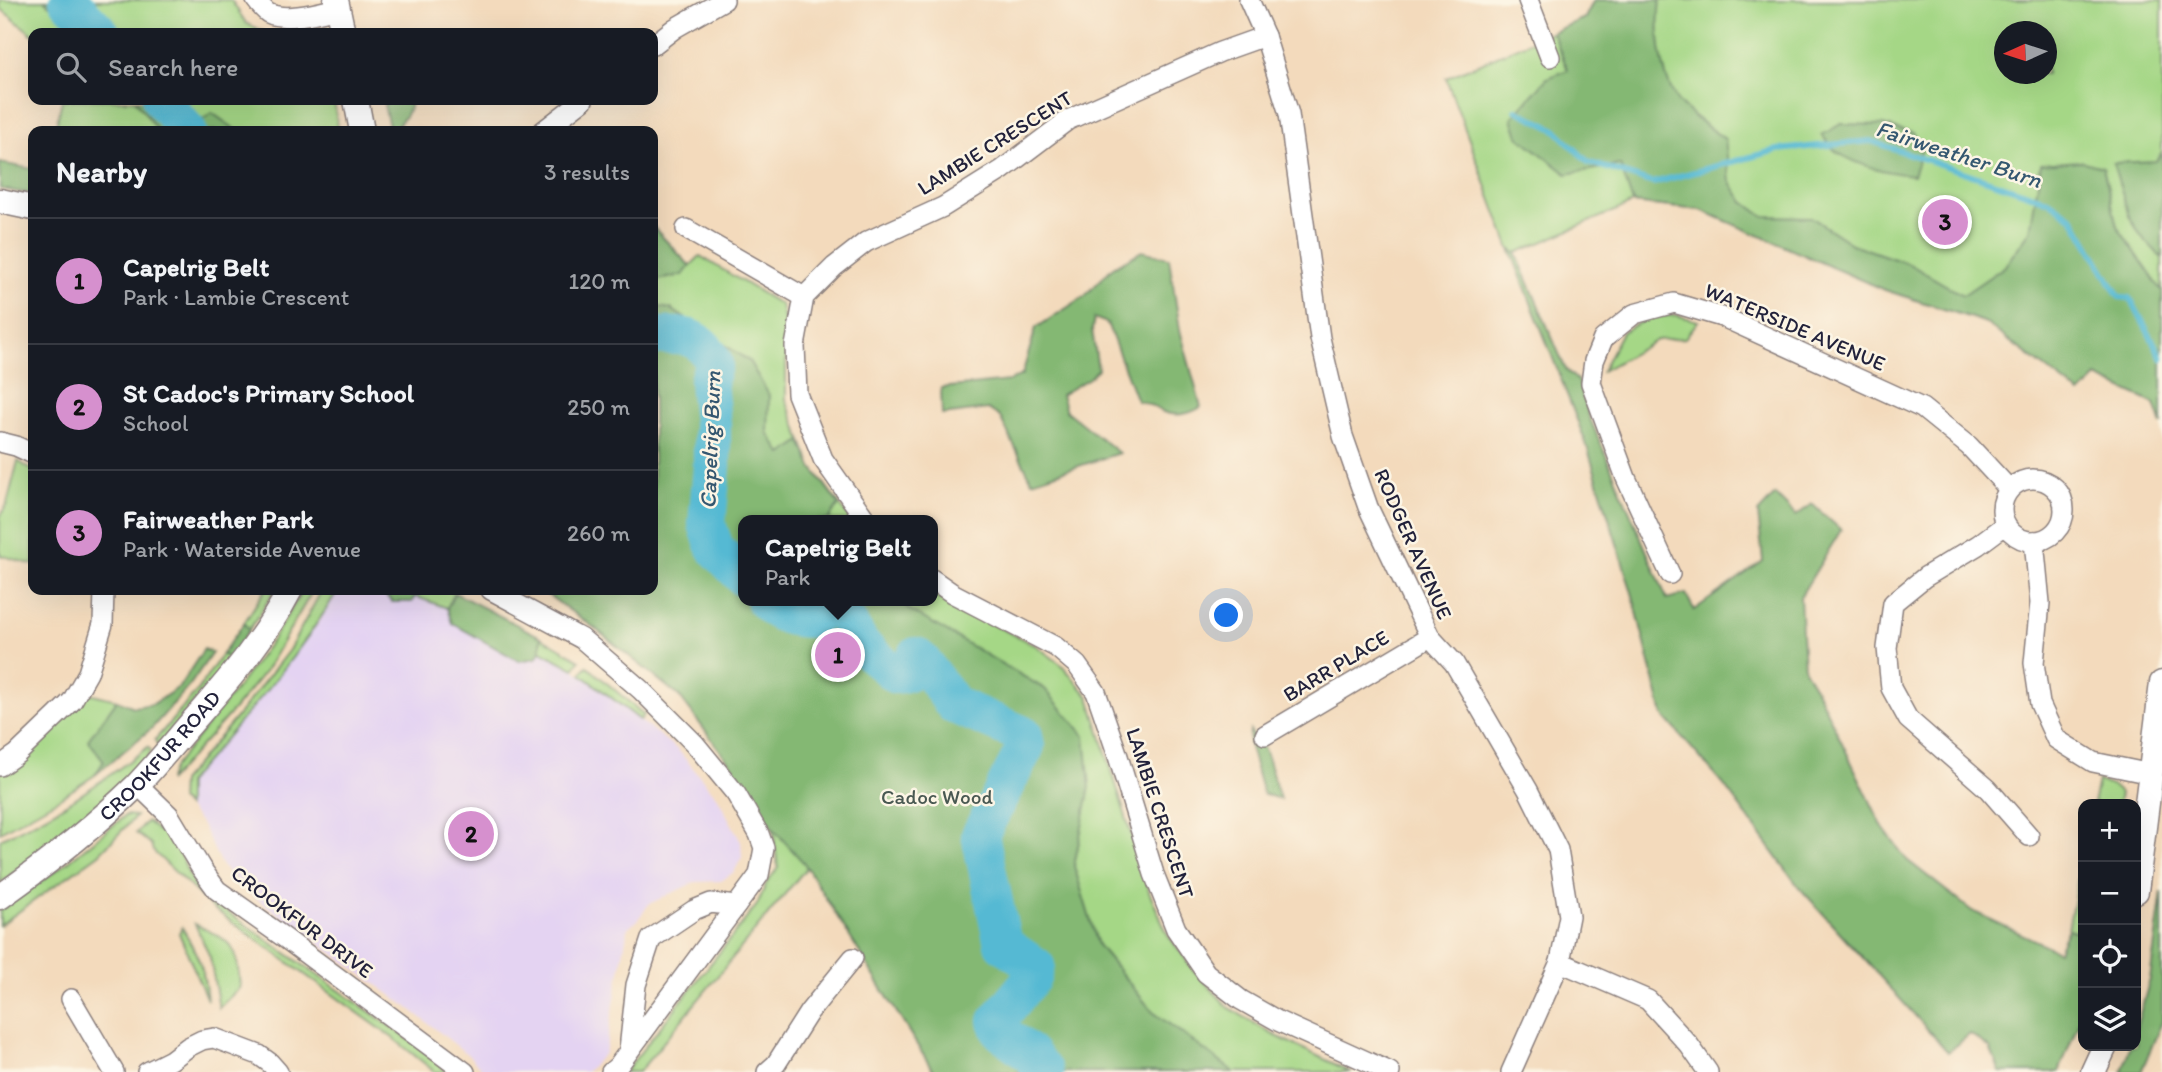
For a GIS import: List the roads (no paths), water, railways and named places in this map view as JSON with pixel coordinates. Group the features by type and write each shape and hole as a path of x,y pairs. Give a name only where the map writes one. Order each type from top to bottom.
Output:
{"street":[{"path":"256,0 268,13 284,16 300,16 337,4 342,28"},
{"path":"658,41 675,28 724,0"},
{"name":"RODGER AVENUE","path":"1250,0 1265,36 1289,114 1320,338 1343,436 1368,507 1430,636 1454,663 1528,790 1558,850 1569,916 1560,962 1511,1072"},
{"path":"1528,0 1550,57"},
{"name":"LAMBIE CRESCENT","path":"804,297 834,267 866,242 943,207 1002,170 1068,120 1220,52 1265,36"},
{"path":"357,105 361,126"},
{"path":"549,126 577,105"},
{"path":"0,201 28,207"},
{"path":"686,229 804,297 795,346 797,394 823,459 862,515"},
{"name":"WATERSIDE AVENUE","path":"1671,560 1626,478 1591,383 1594,361 1603,340 1634,314 1674,303 1725,318 1922,408 1969,446 2009,489"},
{"path":"0,442 28,452"},
{"path":"2037,478 2047,481 2061,495 2064,516 2054,534 2045,539 2035,541 2016,537 2006,525 2001,514 2004,496 2017,482 2037,478"},
{"path":"2006,525 1925,577 1893,603 1887,648 1891,688 1908,719 1988,789 2029,836"},
{"path":"2035,541 2040,603 2034,663 2040,704 2056,738 2093,762 2151,774"},
{"name":"LAMBIE CRESCENT","path":"938,583 952,593 1056,646 1084,674 1096,692 1158,885 1176,929 1206,973 1241,1000 1279,1021 1390,1072"},
{"path":"0,766 17,754 72,701 88,673 103,624 104,595"},
{"name":"CROOKFUR ROAD","path":"0,897 94,825 137,784 236,671 288,595"},
{"path":"500,595 582,639 641,690 695,744 736,794 760,834 764,848 759,875 611,1072"},
{"name":"BARR PLACE","path":"1265,735 1430,636"},
{"path":"2140,862 2162,682"},
{"name":"CROOKFUR DRIVE","path":"137,784 169,814 217,890 465,1072"},
{"path":"629,1051 636,985 650,939 694,910 711,903 736,906"},
{"path":"767,1072 776,1064 809,1012 853,958"},
{"path":"1560,962 1648,1000 1689,1045 1708,1072"},
{"path":"71,999 114,1072"},
{"path":"147,1072 171,1060 188,1046 214,1038 259,1055 270,1062 278,1072"},
{"path":"2093,1072 2103,1051"}],"waterway":[{"name":"Capelrig Burn","path":"68,0 96,28"},
{"name":"Capelrig Burn","path":"165,105 184,126"},
{"name":"Fairweather Burn","path":"1516,110 1556,130 1588,162 1653,183 1777,150 1871,141 2049,201 2073,218 2119,297 2130,298 2162,358"},
{"name":"Capelrig Burn","path":"658,336 690,338 703,346 714,363 708,381 712,466 707,524 715,548 738,572"},
{"name":"Capelrig Burn","path":"770,606 781,613 805,619 812,619 826,606"},
{"name":"Capelrig Burn","path":"839,606 862,646 896,675 906,673 916,656 954,705 1024,735 1026,746 980,835 1003,944 1036,966 1032,978 997,1021 1001,1032 1030,1054 1044,1072"}],"place":[{"name":"Fairweather Park","path":"1945,222"},
{"name":"Capelrig Belt","path":"838,655"},
{"name":"St Cadoc's Primary School","path":"471,834"}],"park label":[{"name":"Cadoc Wood","path":"937,797"}]}
